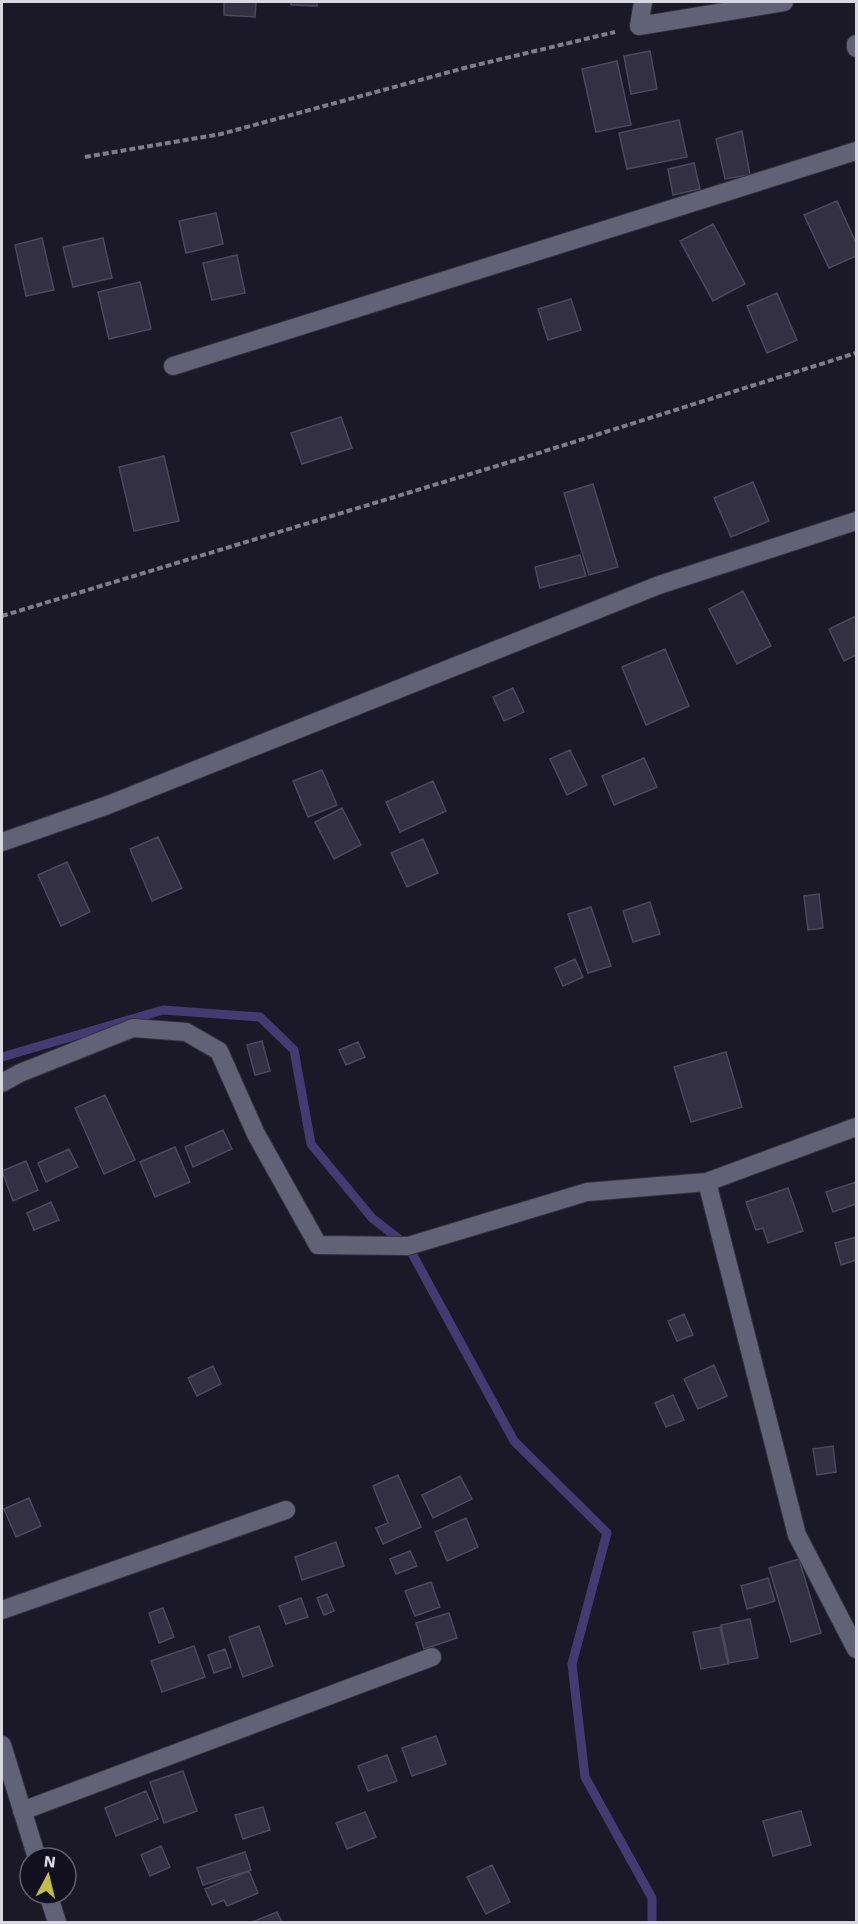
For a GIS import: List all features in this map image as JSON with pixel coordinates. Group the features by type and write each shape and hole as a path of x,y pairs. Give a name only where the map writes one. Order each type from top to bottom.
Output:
{"street":[{"path":"643,2 639,26 784,2"},
{"path":"172,366 856,151"},
{"path":"2,842 108,805 659,585 856,521"},
{"path":"2,1083 20,1073 133,1028 186,1032 219,1051 256,1134 318,1245 408,1246 587,1192 707,1182 856,1127"},
{"path":"707,1182 796,1535 856,1648"},
{"path":"2,1610 286,1510"},
{"path":"22,1811 432,1657"},
{"path":"2,1745 33,1846"},
{"path":"52,1906 57,1923"}],"path":[{"path":"86,157 221,135 468,67 639,26"},
{"path":"2,616 523,458 856,353"}],"building":[{"path":"224,2 256,2 255,17 224,15"},
{"path":"291,2 317,2 317,6 291,5"},
{"path":"650,51 657,89 631,94 624,56"},
{"path":"617,61 631,125 596,132 582,69"},
{"path":"679,120 687,157 627,169 619,133"},
{"path":"742,131 750,175 725,179 716,139"},
{"path":"694,163 700,189 673,195 668,169"},
{"path":"837,201 856,243 856,256 829,268 804,215"},
{"path":"216,213 223,244 186,253 179,221"},
{"path":"713,224 745,284 713,301 680,241"},
{"path":"42,238 54,290 26,296 15,245"},
{"path":"103,238 112,278 73,287 63,247"},
{"path":"237,255 245,293 212,300 203,263"},
{"path":"140,282 151,329 109,339 98,292"},
{"path":"777,293 797,340 767,353 747,306"},
{"path":"571,299 581,330 548,340 538,309"},
{"path":"341,417 352,448 302,464 291,433"},
{"path":"164,456 179,521 134,531 119,467"},
{"path":"753,482 769,521 731,537 714,498"},
{"path":"593,484 618,567 589,575 564,493"},
{"path":"580,555 586,576 540,588 535,567"},
{"path":"743,591 771,646 737,664 709,609"},
{"path":"856,616 856,655 844,661 829,629"},
{"path":"665,649 689,706 646,725 622,667"},
{"path":"513,688 524,712 504,721 493,697"},
{"path":"570,750 587,785 567,795 550,759"},
{"path":"644,758 657,787 614,805 602,776"},
{"path":"322,770 337,805 308,817 293,781"},
{"path":"433,781 446,811 400,832 386,802"},
{"path":"342,808 361,845 334,859 315,822"},
{"path":"158,837 182,888 152,901 130,849"},
{"path":"423,839 438,873 407,887 391,853"},
{"path":"67,862 90,912 61,926 38,875"},
{"path":"819,894 823,928 808,930 804,896"},
{"path":"650,902 660,934 633,942 623,911"},
{"path":"591,907 611,966 588,973 568,914"},
{"path":"575,959 583,977 563,986 555,968"},
{"path":"262,1041 270,1071 255,1075 247,1045"},
{"path":"358,1042 365,1057 346,1065 339,1050"},
{"path":"726,1052 742,1107 691,1122 674,1067"},
{"path":"105,1095 135,1160 104,1174 75,1108"},
{"path":"223,1130 232,1149 193,1167 185,1147"},
{"path":"175,1147 190,1182 155,1197 140,1162"},
{"path":"69,1149 78,1167 46,1182 38,1163"},
{"path":"26,1161 38,1190 13,1201 2,1171"},
{"path":"856,1182 856,1204 833,1212 826,1192"},
{"path":"788,1188 803,1231 768,1243 763,1228 756,1230 746,1202"},
{"path":"51,1202 59,1220 34,1230 27,1213"},
{"path":"856,1237 856,1260 841,1265 835,1243"},
{"path":"684,1314 693,1335 677,1341 668,1321"},
{"path":"714,1365 727,1396 698,1409 684,1379"},
{"path":"213,1366 221,1384 197,1396 188,1378"},
{"path":"673,1395 684,1420 666,1427 655,1403"},
{"path":"833,1446 836,1472 817,1475 813,1449"},
{"path":"398,1475 421,1527 383,1544 376,1528 388,1523 373,1486"},
{"path":"460,1476 472,1499 433,1518 422,1495"},
{"path":"29,1498 41,1526 16,1537 4,1509"},
{"path":"466,1518 478,1547 447,1561 435,1532"},
{"path":"336,1542 344,1566 302,1580 295,1557"},
{"path":"410,1551 417,1566 396,1574 390,1559"},
{"path":"799,1559 821,1633 791,1642 769,1568"},
{"path":"768,1578 775,1601 747,1609 741,1586"},
{"path":"431,1582 440,1607 415,1616 405,1591"},
{"path":"327,1594 334,1611 324,1615 317,1598"},
{"path":"301,1598 308,1617 286,1624 279,1606"},
{"path":"163,1608 174,1637 159,1643 149,1613"},
{"path":"449,1613 457,1638 424,1649 416,1623"},
{"path":"750,1619 758,1658 729,1663 721,1625"},
{"path":"259,1626 273,1666 243,1677 229,1637"},
{"path":"720,1627 728,1664 701,1669 693,1632"},
{"path":"194,1646 205,1677 162,1692 151,1661"},
{"path":"225,1649 231,1667 214,1673 208,1655"},
{"path":"436,1736 446,1764 412,1776 402,1748"},
{"path":"387,1755 397,1781 368,1791 358,1766"},
{"path":"183,1771 197,1811 164,1823 150,1782"},
{"path":"146,1791 158,1819 116,1836 105,1808"},
{"path":"263,1807 270,1830 243,1839 235,1815"},
{"path":"801,1811 811,1845 773,1856 763,1821"},
{"path":"365,1812 376,1837 347,1849 336,1823"},
{"path":"161,1846 170,1867 150,1876 141,1855"},
{"path":"245,1852 251,1870 203,1885 197,1868"},
{"path":"492,1865 510,1902 486,1914 467,1877"},
{"path":"249,1871 258,1893 227,1906 224,1900 212,1905 205,1889"},
{"path":"277,1912 282,1922 252,1922"}],"waterway":[{"path":"2,1057 163,1010 260,1017 294,1050 311,1144 372,1218 408,1246 514,1441 607,1533 572,1664 585,1777 652,1898 652,1922"}]}
